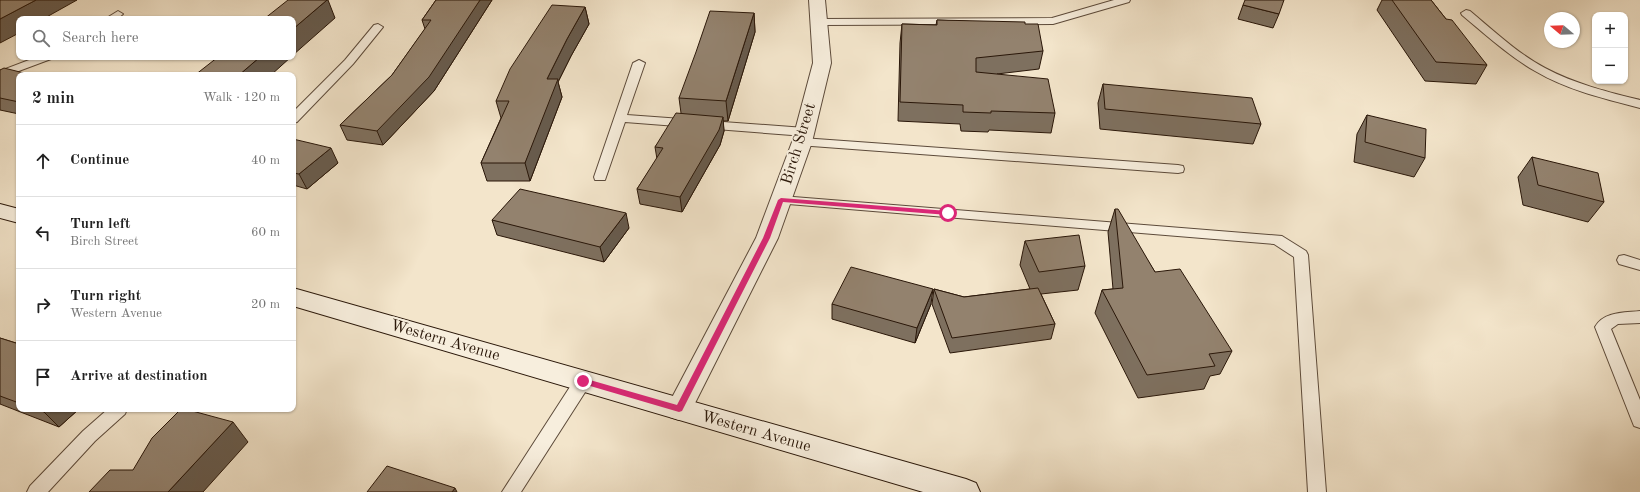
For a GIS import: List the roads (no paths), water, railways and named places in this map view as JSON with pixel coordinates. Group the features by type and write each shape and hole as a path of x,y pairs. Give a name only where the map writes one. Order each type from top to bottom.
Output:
{"street":[{"name":"Birch Street","path":"679,409 767,238 803,137 822,63 817,0"},
{"path":"0,211 16,215"},
{"name":"Western Avenue","path":"296,298 966,492"}],"lane":[{"path":"819,22 1053,21 1125,0"},
{"path":"1466,13 1508,48 1552,75 1570,83 1640,104"},
{"path":"296,116 349,62 378,27"},
{"path":"0,75 39,60"},
{"path":"600,177 639,63"},
{"path":"620,118 803,137 1178,169"},
{"path":"781,200 1277,239 1301,255 1317,492"},
{"path":"1624,260 1640,265"},
{"path":"1640,317 1615,319 1602,327 1640,421"},
{"path":"511,492 583,381"},
{"path":"36,492 89,436 116,412"}]}
